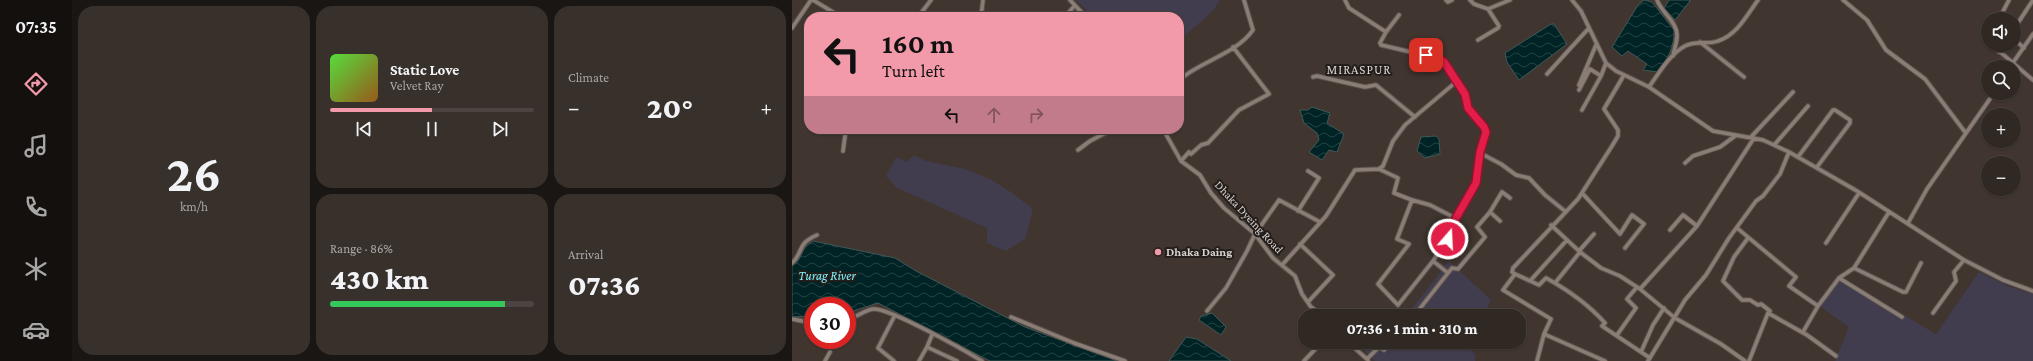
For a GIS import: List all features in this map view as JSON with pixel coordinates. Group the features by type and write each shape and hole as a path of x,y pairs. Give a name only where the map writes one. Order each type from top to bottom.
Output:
{"street":[{"path":"792,28 812,0 832,12"},
{"path":"922,12 930,0"},
{"path":"982,12 983,0"},
{"path":"1070,0 1081,12"},
{"path":"1184,77 1233,47 1249,35 1253,30 1244,0"},
{"path":"1345,0 1349,8 1386,32"},
{"path":"1446,0 1448,2 1452,0"},
{"path":"1470,0 1474,4 1488,9 1498,25 1498,28 1478,40"},
{"path":"1488,9 1510,0"},
{"path":"1572,0 1581,11 1606,62 1624,75 1649,87 1713,131 1775,144 1817,167 1908,223 1964,260 2004,280 2033,291"},
{"path":"1657,0 1663,12 1677,29 1673,56"},
{"path":"1649,87 1673,56 1686,46 1700,42 1718,42 1733,33 1758,0"},
{"path":"1843,0 1867,20 1886,50 1925,79 1965,132"},
{"path":"2003,12 2009,0"},
{"path":"2021,18 2032,0"},
{"path":"1069,12 1075,5"},
{"path":"1399,15 1386,32 1380,43 1381,45 1440,59 1465,94 1468,108 1486,129 1480,152 1476,183 1456,218 1448,239 1433,261 1398,305 1378,284 1409,244 1397,239 1412,200"},
{"path":"1547,74 1588,28"},
{"path":"2015,60 2033,34"},
{"path":"1700,42 1744,77"},
{"path":"1578,85 1596,44"},
{"path":"2021,45 2024,48"},
{"path":"1181,161 1189,152 1191,154 1201,145 1208,143 1239,110 1269,94 1233,47"},
{"path":"1999,52 2006,60"},
{"path":"1582,110 1601,76 1606,62"},
{"path":"1579,90 1590,69 1601,76"},
{"path":"2021,72 2033,80"},
{"path":"1624,75 1604,109 1618,130 1618,136 1582,193 1566,212 1551,225 1513,268 1512,272 1530,282 1539,285 1546,278 1555,283 1590,307 1605,323 1602,326 1641,352 1649,360 1685,300 1706,275 1756,201 1763,196 1775,182 1789,152"},
{"path":"1313,77 1317,76 1364,87 1376,85 1415,117"},
{"path":"1379,169 1385,164 1393,141 1398,134 1415,117 1456,82"},
{"path":"1617,335 1636,308 1627,299 1697,226 1752,138 1793,92"},
{"path":"1908,223 1927,189 1965,132 1989,100"},
{"path":"1775,144 1808,106"},
{"path":"1798,157 1833,110 1835,110 1850,120 1850,123 1817,167"},
{"path":"843,151 845,134"},
{"path":"1078,150 1100,134"},
{"name":"Dhaka Dyeing Road","path":"1166,134 1181,161 1200,175 1211,193 1224,208 1255,234 1273,258 1295,276 1308,302 1316,309"},
{"path":"1685,163 1693,156 1720,147 1735,136"},
{"path":"1480,152 1510,172 1529,178 1545,195 1566,212"},
{"path":"1282,265 1326,216 1355,170 1379,169 1398,178 1394,193 1430,205 1456,218"},
{"path":"1298,211 1319,178 1308,170"},
{"path":"1420,309 1452,268 1458,269 1485,236 1476,227 1490,212 1502,192 1510,198"},
{"path":"1582,193 1620,234 1632,216 1644,224 1625,248"},
{"path":"1826,243 1859,193"},
{"path":"1207,311 1226,288 1255,234 1279,200 1320,222"},
{"path":"1490,212 1500,221"},
{"path":"1802,332 1818,306 1839,278 1854,268 1889,212"},
{"path":"1670,230 1683,215 1697,226"},
{"path":"1551,225 1579,252 1601,268 1620,276 1639,288 1675,318 1721,344 1745,361"},
{"path":"1737,228 1796,277 1789,286 1818,306"},
{"path":"1555,283 1594,234"},
{"path":"792,263 796,259 802,244 807,239 817,235"},
{"path":"1748,238 1734,256 1723,281 1742,300 1750,300 1758,305 1761,304 1770,311 1749,361"},
{"path":"1530,282 1567,240"},
{"path":"1300,244 1333,275 1308,302"},
{"path":"1933,314 1956,281 1954,272 1964,260"},
{"path":"1433,261 1448,273"},
{"path":"1854,268 1903,292 1906,292 1921,263"},
{"path":"1515,274 1503,290 1551,319 1544,334 1537,361"},
{"path":"1839,278 1902,317"},
{"path":"1641,352 1653,325 1664,308"},
{"path":"856,316 872,309 895,315 982,361"},
{"path":"1768,314 1802,332 1836,356"},
{"path":"894,361 878,348 895,315"},
{"path":"1011,317 1074,343 1125,361"},
{"path":"792,319 804,321"},
{"path":"919,361 932,334"},
{"path":"1544,334 1604,361"},
{"path":"927,347 957,361"},
{"path":"1304,361 1315,349"},
{"path":"1356,349 1368,360 1377,349"},
{"path":"825,361 830,352"}],"shaded area":[{"path":"1076,0 1220,0 1213,11 1184,37 1184,12 1088,12"},
{"path":"914,155 926,161 965,169 990,179 1011,192 1033,209 1025,239 1006,251 987,243 987,228 897,188 886,176 896,157 907,162"},
{"path":"1449,261 1491,300 1486,309 1411,309"},
{"path":"1979,272 2008,286 2033,294 2033,361 1835,361 1849,327 1818,305 1841,278 1936,334"},
{"path":"1367,349 1469,349 1475,354 1475,361 1375,361 1365,351"}],"water":[{"path":"1644,0 1652,2 1674,30 1670,52 1658,72 1643,70 1647,64 1628,51 1622,56 1612,47 1638,5"},
{"path":"1669,0 1690,1 1675,20 1664,8"},
{"path":"1551,24 1554,24 1567,44 1519,80 1507,62 1505,53"},
{"path":"1312,107 1330,113 1327,123 1344,134 1337,152 1329,150 1322,160 1309,152 1319,140 1317,133 1304,123 1300,110 1308,110"},
{"path":"1436,136 1439,139 1440,154 1425,158 1417,151 1421,137"},
{"name":"Turag River","path":"813,241 895,258 916,271 1025,327 1117,361 990,361 878,303 856,310 856,297 804,297 804,316 792,317 792,266 796,263 809,244"},
{"path":"1212,313 1226,327 1221,335 1199,320 1201,316"},
{"path":"1186,337 1197,339 1231,361 1169,361"}],"place":[{"name":"Dhaka Daing","path":"1158,252"}],"district":[{"name":"MIRASPUR","path":"1359,69"}],"route":[{"path":"1426,55 1435,56 1444,62 1465,94 1468,108 1486,129 1480,152 1476,183 1456,218 1448,239"}]}
